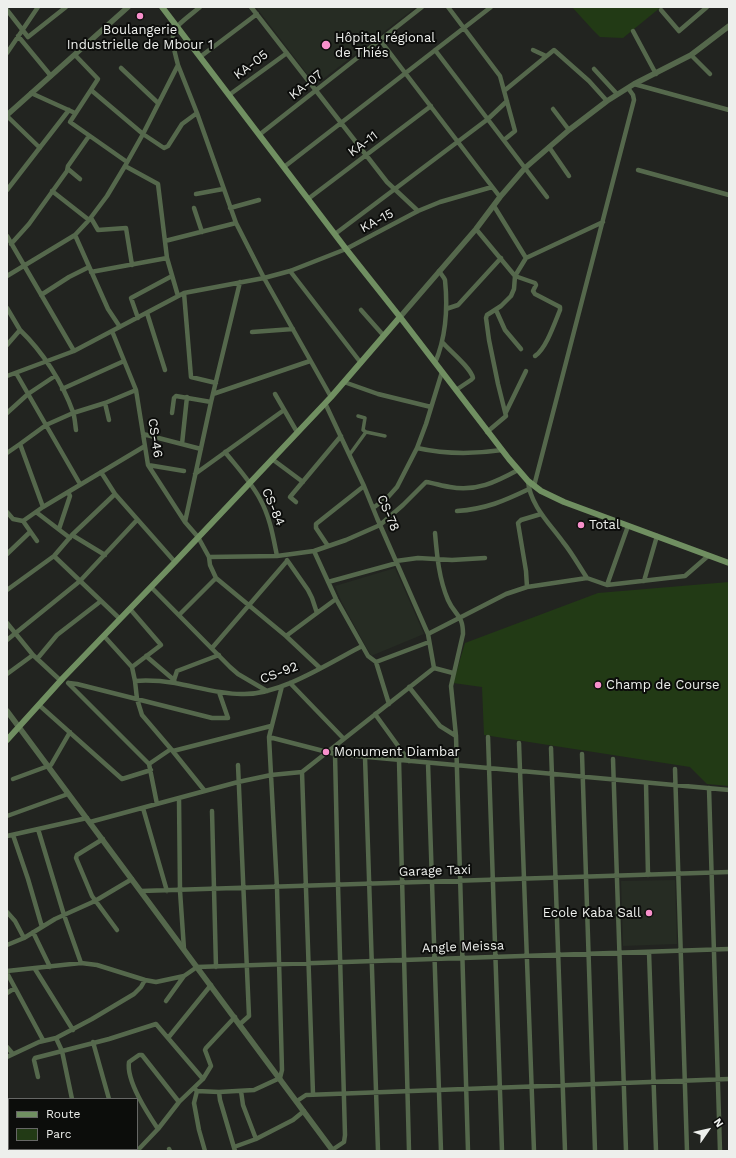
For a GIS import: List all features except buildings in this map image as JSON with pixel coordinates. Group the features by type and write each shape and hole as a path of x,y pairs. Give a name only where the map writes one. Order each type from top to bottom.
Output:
{"main road":[{"path":"162,7 346,249 400,317 487,432 528,481 531,487 564,502 729,563"},
{"path":"7,740 62,680 331,397 400,317"}],"street":[{"path":"7,53 38,7"},
{"path":"7,10 28,37 66,7"},
{"path":"40,148 7,115 128,7"},
{"path":"200,7 177,26 173,32 172,38 178,65 197,113 236,223 264,278 331,397"},
{"path":"251,7 387,182 418,211"},
{"name":"KA-07","path":"259,135 422,7"},
{"path":"448,7 500,76 515,131 504,140"},
{"path":"284,167 491,7"},
{"path":"661,10 679,31 707,7"},
{"path":"200,58 256,14"},
{"path":"400,317 526,168 569,130 617,94 691,54 729,26"},
{"path":"633,31 656,74"},
{"path":"18,36 51,76"},
{"path":"380,40 500,197"},
{"path":"435,50 547,197"},
{"path":"533,50 546,56"},
{"path":"504,91 554,50 589,81 607,101"},
{"name":"KA-05","path":"229,95 287,53"},
{"path":"691,54 710,74"},
{"path":"75,55 98,79 70,122 126,164 158,184 167,258 178,296"},
{"path":"7,276 75,235 90,219 107,196 126,164 178,65"},
{"path":"121,68 158,103"},
{"path":"594,69 617,94"},
{"path":"634,84 729,110"},
{"path":"587,578 564,542 541,514 531,487 603,222 634,100 633,95 628,88"},
{"path":"91,90 143,134 164,148 166,148 182,124 197,113"},
{"path":"31,93 75,113"},
{"path":"335,234 488,119 507,101"},
{"name":"KA-11","path":"308,199 430,106"},
{"path":"554,109 569,130"},
{"path":"7,190 69,110"},
{"path":"11,244 29,224 68,169 89,136"},
{"path":"550,147 569,176"},
{"path":"68,169 80,178"},
{"path":"638,170 729,195"},
{"name":"KA-15","path":"7,376 74,351 184,293 264,278 290,271 346,249 418,211 440,202 492,187"},
{"path":"196,194 223,189"},
{"path":"52,192 90,219 98,230 126,228 132,265"},
{"path":"230,208 260,200"},
{"path":"494,206 526,258"},
{"path":"194,208 202,232"},
{"path":"506,412 488,340 487,315 496,310 510,296 514,289 515,276 526,258 603,222"},
{"path":"165,242 236,223"},
{"path":"476,228 515,276 535,284 535,294 560,307 545,344 535,356"},
{"path":"75,235 108,310 120,327"},
{"path":"7,236 74,351"},
{"path":"91,272 167,258"},
{"path":"446,309 458,306 501,258"},
{"path":"41,294 89,267"},
{"path":"290,271 361,363"},
{"path":"435,363 443,343 446,309 444,278 439,272"},
{"path":"138,318 131,298 172,276"},
{"path":"186,522 211,402 240,282"},
{"path":"184,293 191,377 216,383"},
{"path":"7,308 20,330 32,342 47,362 55,376 73,413 76,430"},
{"path":"361,310 384,336"},
{"path":"496,310 505,330 521,349"},
{"path":"147,313 165,370"},
{"path":"252,332 293,329"},
{"path":"7,345 20,330"},
{"name":"CS-46","path":"112,331 136,390 148,465 186,522 198,537 209,556 210,565 216,578"},
{"path":"443,343 473,375 471,380 456,390"},
{"path":"213,394 310,360"},
{"path":"62,389 124,361"},
{"path":"487,432 505,418 506,412 526,371"},
{"path":"373,508 388,497 398,487 417,448 442,372"},
{"path":"16,373 80,484"},
{"path":"7,413 28,394 55,376"},
{"path":"344,382 378,394 431,407"},
{"path":"7,453 46,424 73,413 105,403 136,390"},
{"path":"275,394 297,432"},
{"path":"172,413 175,396 211,402"},
{"path":"182,444 187,397"},
{"path":"105,403 109,420"},
{"name":"CS-78","path":"325,403 350,454 428,634 434,668"},
{"path":"195,474 284,410"},
{"path":"358,416 365,418 363,430 386,436"},
{"path":"350,454 366,432"},
{"path":"143,434 201,449"},
{"path":"296,502 290,497 341,436"},
{"path":"20,444 43,507"},
{"path":"7,512 13,519 23,521 80,484 145,446"},
{"path":"417,448 442,452 490,452 502,450"},
{"name":"CS-84","path":"225,452 250,483 260,499 271,525 277,556"},
{"path":"272,459 303,482"},
{"path":"148,465 184,471"},
{"path":"209,556 277,556 314,551 380,525 426,482 450,487 473,488 497,482 518,470"},
{"path":"101,472 115,494 175,562"},
{"path":"328,546 316,528 316,524 364,486"},
{"path":"457,511 494,505 531,487"},
{"path":"58,529 70,496 68,492"},
{"path":"7,590 54,556 71,536 115,494"},
{"path":"36,512 58,529 105,555"},
{"path":"527,587 526,571 518,523 521,520 541,514"},
{"path":"7,640 80,581 137,520"},
{"path":"23,521 37,542"},
{"path":"607,585 628,526"},
{"path":"8,551 30,532"},
{"path":"436,533 437,559 441,579 448,601 461,618 463,625 463,634 451,686 456,736 468,1151"},
{"path":"644,581 657,536"},
{"path":"314,551 336,599 362,646 371,659 376,662 389,704"},
{"path":"284,555 308,590 317,613"},
{"path":"54,556 120,619"},
{"path":"428,634 496,599 527,587 587,578 607,585 685,576 708,556"},
{"path":"328,582 411,559 452,560 485,558"},
{"path":"212,648 287,561"},
{"path":"179,615 216,578 286,636 320,668"},
{"path":"151,587 238,674 267,691"},
{"path":"286,636 336,599"},
{"path":"7,674 35,657 57,635 102,601"},
{"path":"130,609 160,645 132,667"},
{"path":"7,623 35,657 62,680 68,683 150,764 157,804"},
{"path":"104,636 132,667 137,699 142,715 204,790"},
{"path":"376,662 429,642"},
{"name":"CS-92","path":"135,681 150,680 174,682 219,692 242,695 267,691 290,683 362,646"},
{"path":"146,656 174,682 177,671 219,655"},
{"path":"7,836 38,828 88,820 143,808 204,790 238,782 271,775 302,772 434,668 453,673"},
{"path":"68,683 212,718 228,718 219,692"},
{"path":"290,683 344,739"},
{"path":"280,1078 282,1070 279,964 269,737 282,686"},
{"path":"409,687 440,726 456,736"},
{"path":"39,705 122,779 151,770"},
{"path":"7,711 332,1150 344,1142 345,1135 335,754"},
{"path":"375,714 409,761"},
{"path":"150,764 172,750 272,726"},
{"path":"13,779 51,765 70,732"},
{"path":"269,737 335,754 729,790"},
{"path":"488,737 502,1151"},
{"path":"519,743 534,1151"},
{"path":"551,748 565,1151"},
{"path":"582,754 595,1151"},
{"path":"365,757 378,1151"},
{"path":"613,759 625,1082 626,1151"},
{"path":"398,760 409,1151"},
{"path":"428,763 441,1151"},
{"path":"238,765 249,1016 240,1024"},
{"path":"675,769 687,1151"},
{"path":"302,772 313,1094"},
{"path":"646,783 648,875"},
{"path":"709,788 716,1079 720,1151"},
{"path":"7,816 68,794"},
{"path":"180,798 180,891 184,949"},
{"path":"143,808 168,891"},
{"path":"212,811 216,967"},
{"path":"38,828 64,915 81,963"},
{"path":"13,835 42,927"},
{"path":"103,839 78,855 76,858 89,891 117,930"},
{"name":"Garage Taxi","path":"141,891 276,888 729,872"},
{"path":"7,944 24,938 32,932 64,915 95,901 132,879"},
{"path":"7,912 15,921 24,938"},
{"path":"32,932 50,967"},
{"name":"Angle Meissa","path":"197,967 729,949"},
{"path":"649,952 656,1151"},
{"path":"43,1040 7,972 81,963 97,965 145,980 160,982 184,976"},
{"path":"166,1001 184,976 197,967"},
{"path":"35,969 73,1030"},
{"path":"7,1057 43,1040 56,1038 73,1030 134,994 145,980"},
{"path":"168,1038 211,985"},
{"path":"7,993 15,988"},
{"path":"139,1150 179,1102 195,1089 204,1078 211,1066 205,1050 206,1048 235,1018"},
{"path":"38,1076 34,1060 35,1058 109,1039 156,1024 204,1078"},
{"path":"56,1038 62,1051 72,1098"},
{"path":"93,1042 109,1098"},
{"path":"7,1047 13,1054"},
{"path":"158,1129 138,1098 132,1082 129,1062 139,1056 142,1056 179,1102"},
{"path":"195,1089 219,1092 241,1091 258,1088 280,1078"},
{"path":"297,1101 306,1095 313,1094 729,1079"},
{"path":"195,1089 194,1103 197,1124 205,1151"},
{"path":"241,1091 243,1105 256,1139"},
{"path":"219,1092 234,1149 293,1120 304,1111"}],"shaded area":[{"name":"Hôpital régional de Thiés","path":"256,7 416,7 318,83 314,83"},
{"path":"395,568 424,634 371,656 342,603 335,586"},
{"name":"Ecole Kaba Sall","path":"675,880 677,944 623,946 621,881"}],"green space":[{"path":"572,7 661,7 623,38 600,37"},
{"name":"Champ de Course","path":"729,582 729,786 707,784 690,767 484,735 482,687 453,683 465,643 598,593"}],"place":[{"name":"Boulangerie Industrielle de Mbour 1","path":"140,16"},
{"name":"Hôpital régional de Thiés","path":"326,45"},
{"name":"Total","path":"581,525"},
{"name":"Champ de Course","path":"598,685"},
{"name":"Monument Diambar","path":"326,752"},
{"name":"Ecole Kaba Sall","path":"649,913"}]}
